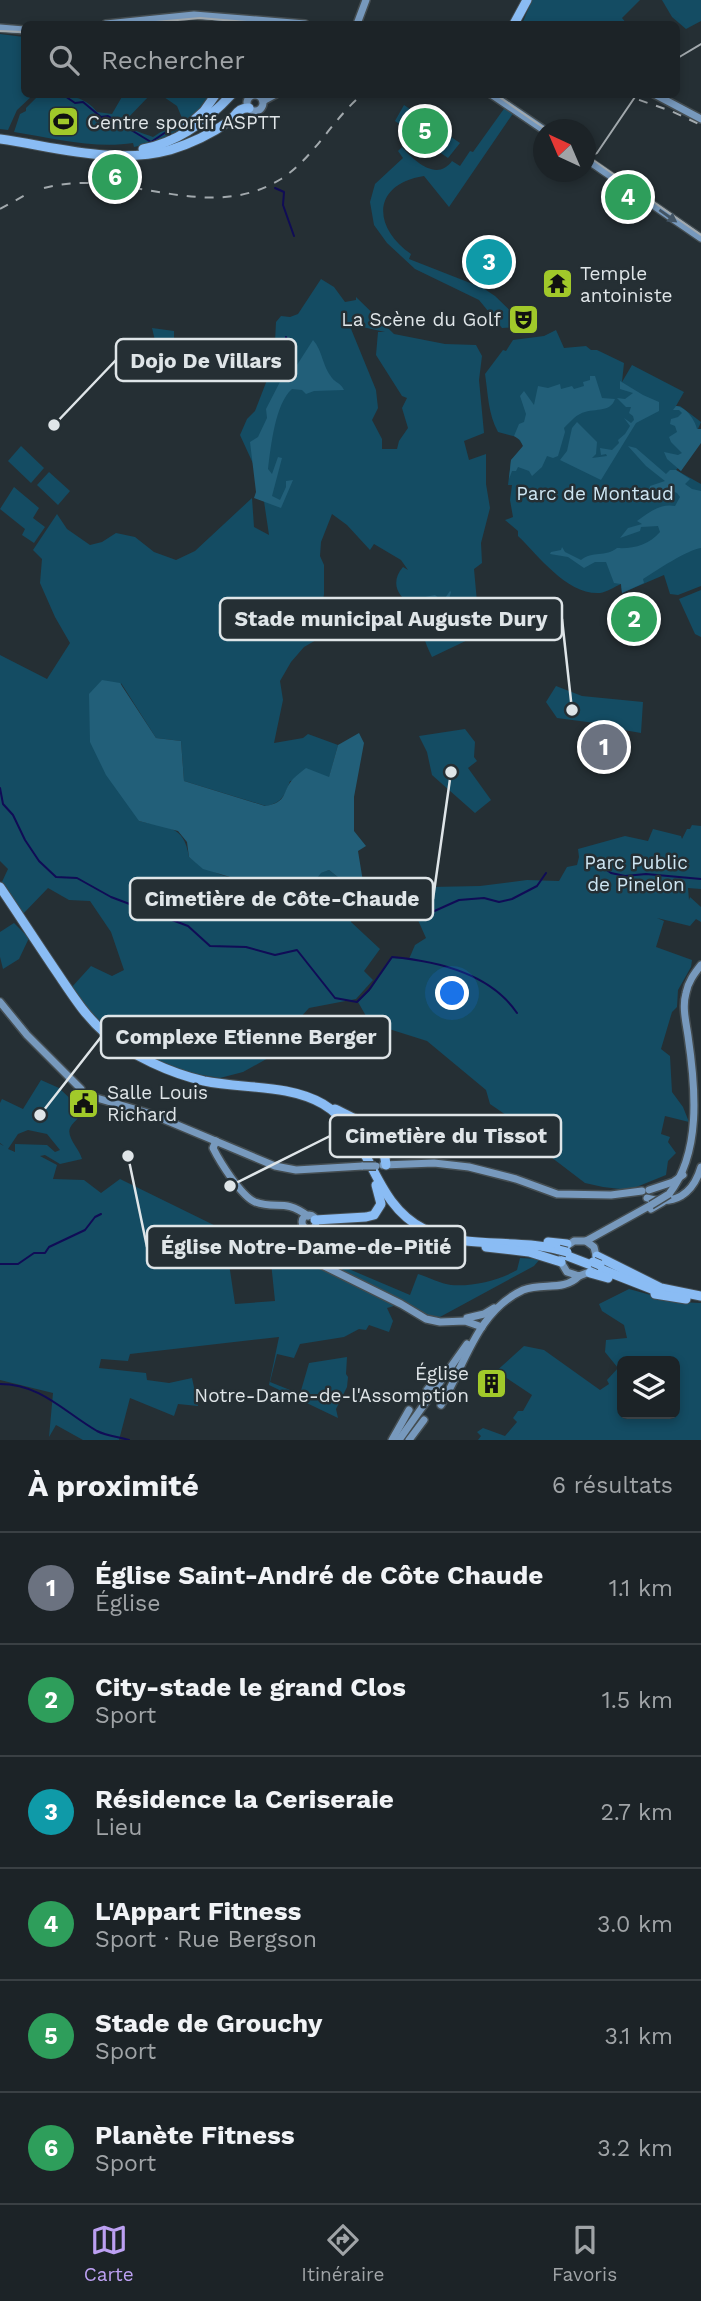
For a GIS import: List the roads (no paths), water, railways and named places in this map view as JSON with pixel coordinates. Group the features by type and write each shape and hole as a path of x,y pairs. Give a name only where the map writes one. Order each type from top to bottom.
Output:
{"highway":[{"path":"514,21 526,0"},
{"path":"515,21 526,0"},
{"path":"146,151 190,125 213,98"},
{"path":"146,151 189,136 207,123 230,98"},
{"path":"0,136 119,156 170,150 227,123 247,99"},
{"path":"0,889 75,1002 111,1040 131,1053 182,1076 299,1097 327,1109 339,1118 352,1135 374,1180 390,1204 410,1225 433,1237 563,1253 595,1262 652,1287 701,1297"},
{"path":"238,1086 313,1099 370,1127 381,1142 386,1166"},
{"path":"313,1099 328,1107 346,1124 382,1188 403,1215 434,1234 467,1242"},
{"path":"308,1216 374,1215 381,1204 374,1180"},
{"path":"595,1262 651,1290 687,1299 701,1297"}],"main road":[{"path":"357,21 366,0"},
{"path":"133,21 186,15 272,21"},
{"path":"206,15 206,21"},
{"path":"0,28 21,30"},
{"path":"247,99 258,111 263,106 260,98"},
{"path":"263,101 269,98"},
{"path":"497,98 533,123"},
{"path":"662,98 701,119"},
{"path":"596,166 701,239"},
{"path":"699,969 688,993 687,1009 701,1098"},
{"path":"614,1224 688,1173 699,1148 700,1119 684,1008 688,986 699,969"},
{"path":"0,1002 27,1035 47,1052 81,1090 95,1098 158,1118 289,1169 434,1163 469,1167 516,1179 557,1194 680,1198 689,1192 701,1167"},
{"path":"216,1141 213,1148 218,1158 249,1198 259,1203 293,1206 308,1216 314,1227 304,1231"},
{"path":"486,1316 521,1292 540,1286 565,1286 579,1276 595,1262 598,1239 651,1196 680,1178 699,1148"},
{"path":"688,1178 699,1158"},
{"path":"441,1405 472,1340 477,1323 521,1288 562,1282 567,1272 563,1253 578,1240 586,1241 651,1196 694,1174 698,1177"},
{"path":"308,1216 303,1221 304,1231 298,1246 308,1258 426,1319 487,1324 486,1316"},
{"path":"586,1241 595,1262"},
{"path":"567,1272 579,1276"},
{"path":"427,1390 472,1340"},
{"path":"401,1440 472,1340"},
{"path":"393,1440 410,1410"},
{"path":"409,1440 424,1420"}],"waterway":[{"path":"68,98 75,103 83,102 101,117 108,116 151,142 172,128 183,125"},
{"path":"275,188 284,192 283,205 294,236"},
{"path":"284,362 288,354 286,337"},
{"path":"0,788 3,804 13,815 25,840 39,861 56,877 77,878 111,897 188,926 210,946 246,947 275,955 297,950 335,998 357,1002 369,990 392,957 427,962 477,979 506,999 517,1013"},
{"path":"590,862 611,873 625,876 646,874 701,879"},
{"path":"430,913 459,900 484,898 499,902 512,899 537,886 546,873"},
{"path":"0,1264 18,1264 34,1253 45,1253 49,1247 85,1230 95,1217 101,1214"},
{"path":"0,1384 15,1385 40,1394 97,1431 129,1440"}],"tram line":[{"path":"166,21 200,18 236,21"},
{"path":"0,31 21,32"},
{"path":"680,57 701,44"},
{"path":"501,98 533,120"},
{"path":"596,154 634,98"},
{"path":"596,162 701,235"}],"railway":[{"path":"44,188 74,183 104,184 194,197 223,197 252,192 281,179 293,170 359,98"},
{"path":"634,98 701,125"},
{"path":"0,209 27,194"}],"place":[{"name":"Centre sportif ASPTT","path":"64,122"},
{"name":"Stade de Grouchy","path":"425,131"},
{"name":"Planète Fitness","path":"115,177"},
{"name":"L'Appart Fitness","path":"628,197"},
{"name":"Résidence la Ceriseraie","path":"489,262"},
{"name":"Temple antoiniste","path":"557,284"},
{"name":"La Scène du Golf","path":"524,319"},
{"name":"Dojo De Villars","path":"54,425"},
{"name":"City-stade le grand Clos","path":"634,619"},
{"name":"Stade municipal Auguste Dury","path":"572,710"},
{"name":"Église Saint-André de Côte Chaude","path":"604,747"},
{"name":"Cimetière de Côte-Chaude","path":"451,772"},
{"name":"Salle Louis Richard","path":"84,1103"},
{"name":"Complexe Etienne Berger","path":"40,1115"},
{"name":"Église Notre-Dame-de-Pitié","path":"128,1156"},
{"name":"Cimetière du Tissot","path":"230,1186"},
{"name":"Église Notre-Dame-de-l'Assomption","path":"492,1384"}],"park label":[{"name":"Parc de Montaud","path":"595,493"},
{"name":"Parc Public de Pinelon","path":"636,873"}]}
